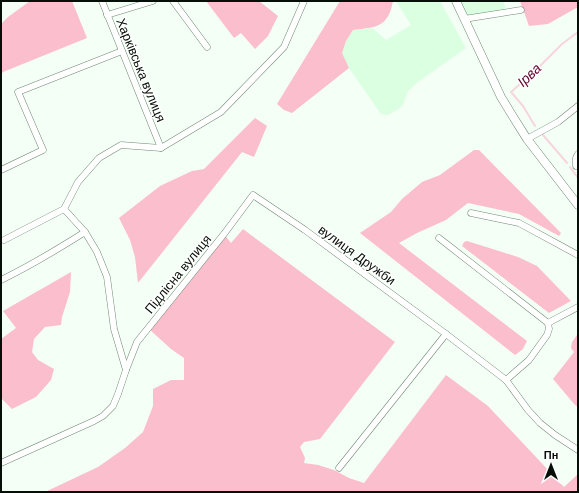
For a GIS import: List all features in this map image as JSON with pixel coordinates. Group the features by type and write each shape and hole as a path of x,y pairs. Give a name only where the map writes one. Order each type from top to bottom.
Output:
{"main road":[{"path":"456,1 501,97 527,139 578,205"}],"street":[{"name":"Харківська вулиця","path":"102,1 161,148"},
{"path":"107,14 153,1"},
{"path":"173,1 207,47"},
{"path":"4,240 64,209 78,182 99,158 121,145 161,148 221,112 284,47 304,1"},
{"path":"464,19 522,10"},
{"path":"1,170 43,150 18,92 122,51"},
{"path":"527,139 558,122 578,106"},
{"path":"576,166 575,161 578,154"},
{"name":"вулиця Дружби","path":"253,195 305,230 506,380 528,410 540,423 578,450"},
{"name":"Підлісна вулиця","path":"1,463 94,421 103,416 113,406 137,342 224,234 253,195"},
{"path":"64,209 85,232 97,252 107,277 114,329 126,370"},
{"path":"471,213 518,223 578,255"},
{"path":"1,280 13,275 62,247 85,232"},
{"path":"439,238 548,322 549,328 547,335 530,360 506,380"},
{"path":"548,322 578,307"},
{"path":"339,468 446,334"}],"shaded area":[{"path":"30,1 72,1 87,38 1,74 1,24"},
{"path":"206,1 259,1 278,16 268,36 255,49 241,33 234,38"},
{"path":"340,1 393,1 388,16 380,24 374,27 353,30 346,41 342,53 349,68 292,113 284,110 277,104"},
{"path":"396,1 440,1 466,48 418,82 408,91 403,105 388,115 381,114 349,68 342,53 346,41 353,30 372,28 386,40 411,25"},
{"path":"456,1 503,1 507,12 464,19"},
{"path":"520,1 578,1 578,7 548,24 529,26"},
{"path":"255,118 267,126 254,157 242,152 138,283 135,257 130,240 119,218 160,186 192,171 204,169"},
{"path":"474,150 479,150 561,233 559,236 519,214 468,203 446,220 399,243 527,341 523,349 515,355 360,233 391,212 402,199 422,182 440,175"},
{"path":"243,229 395,342 320,439 304,442 300,447 305,458 304,463 318,465 334,470 349,478 364,483 446,375 488,406 564,487 578,474 578,492 45,492 98,467 125,448 143,432 153,406 153,389 171,380 184,380 184,358 171,349 149,329 224,234 231,243"},
{"path":"467,241 518,257 537,266 571,301 549,313 462,246 464,242"},
{"path":"71,272 70,292 61,325 45,327 34,339 32,352 38,360 54,369 51,380 36,397 12,409 1,398 1,339 16,328 3,311"},
{"path":"577,335 578,407 553,379 574,352 571,348 572,342"}],"waterway":[{"name":"Ірва","path":"535,126 523,106 511,92 562,44 578,32"},
{"name":"Ірва","path":"543,135 567,163"},
{"name":"Ірва","path":"570,167 578,178"}]}
